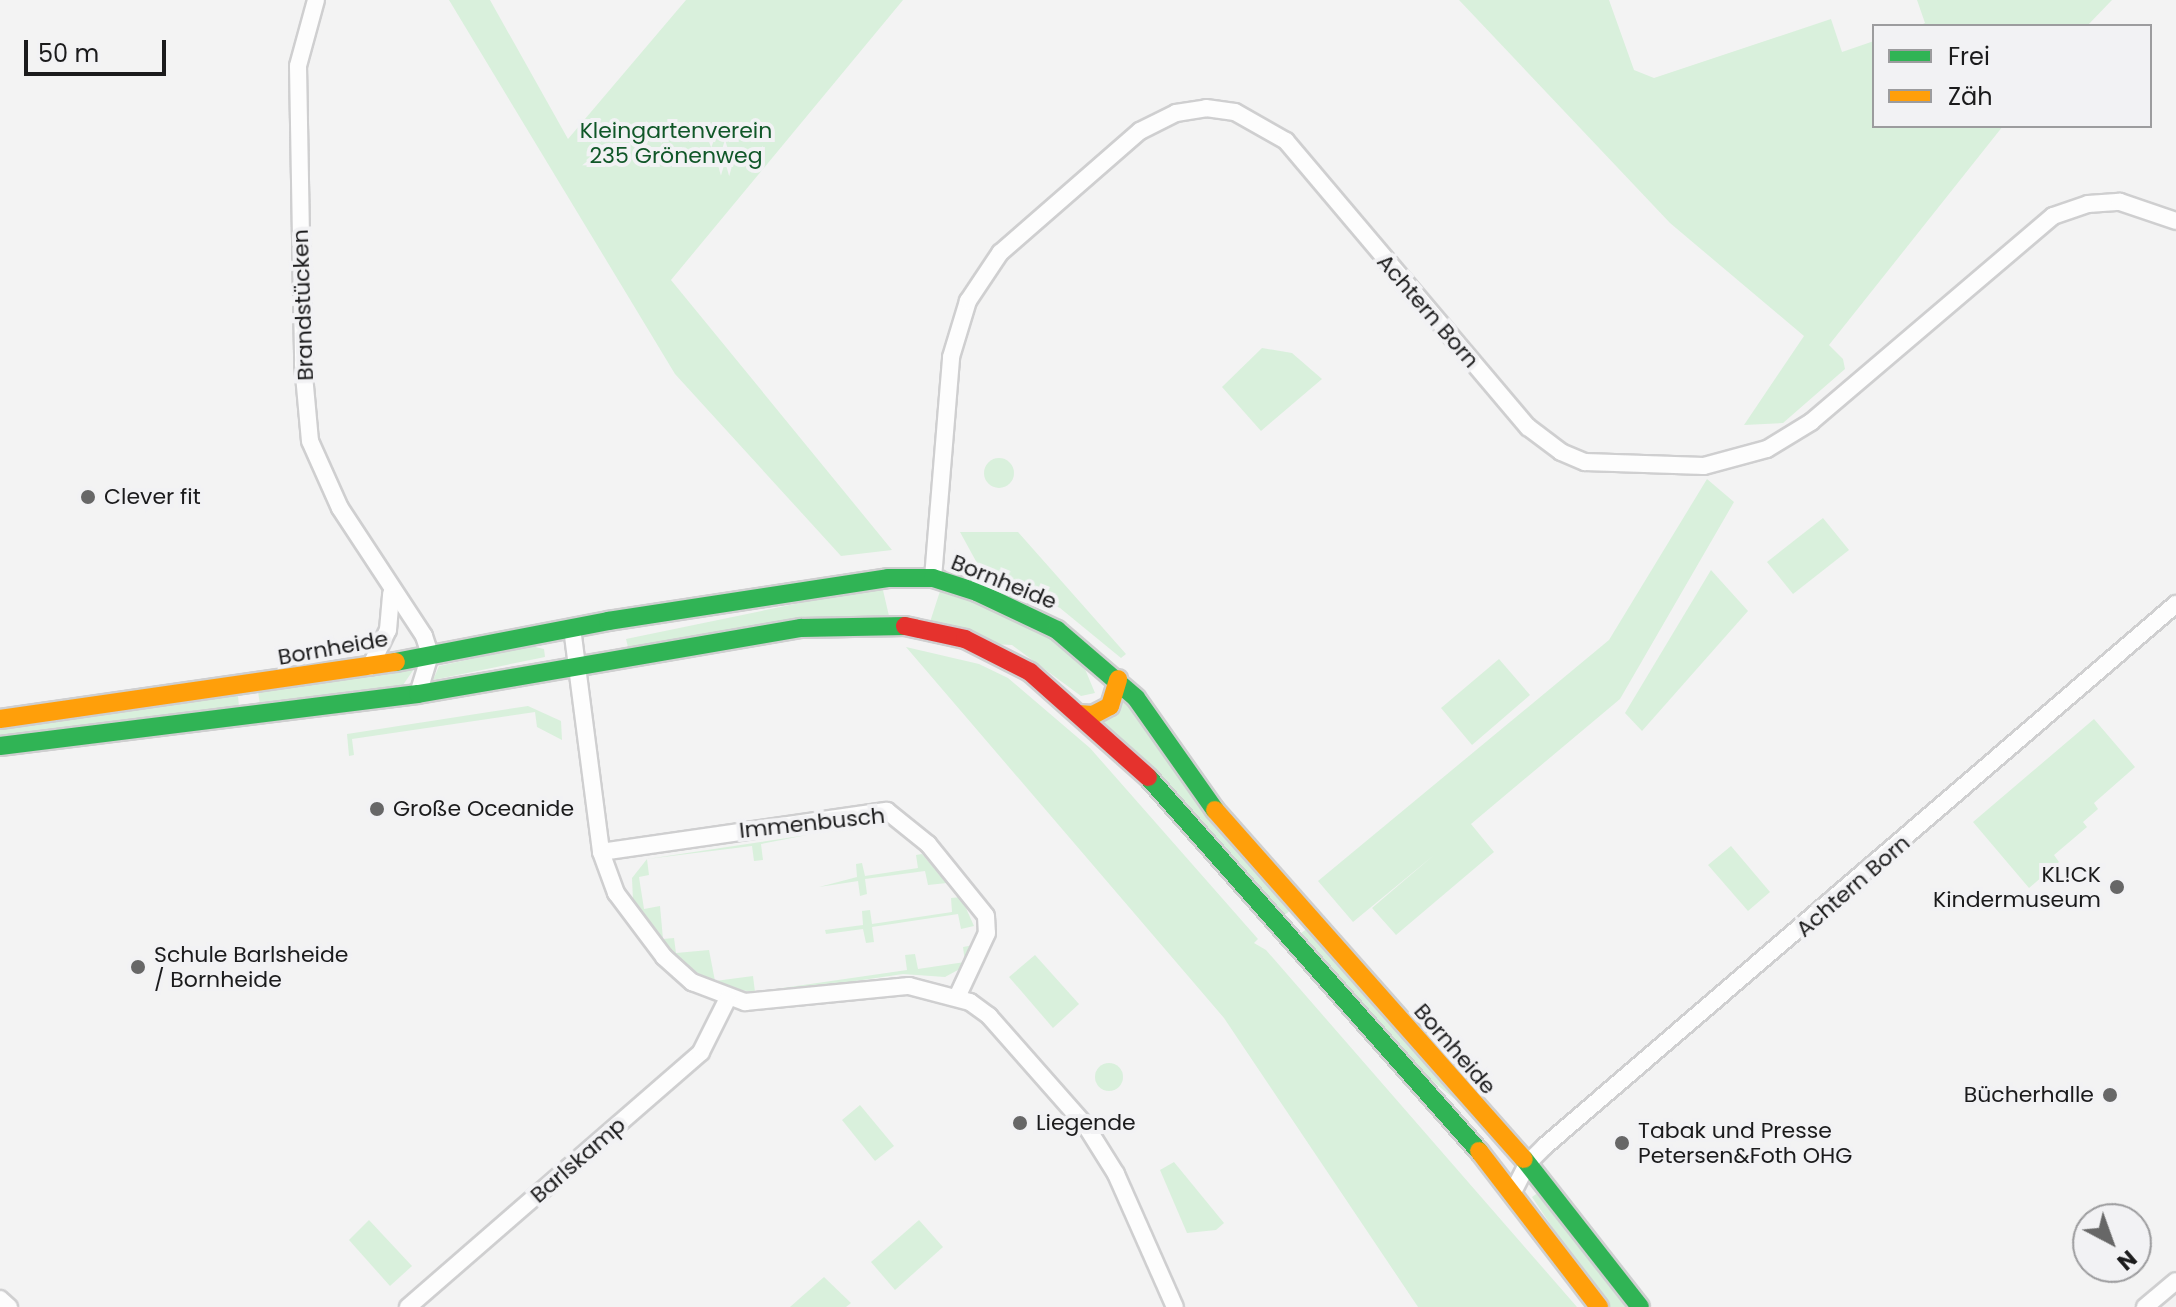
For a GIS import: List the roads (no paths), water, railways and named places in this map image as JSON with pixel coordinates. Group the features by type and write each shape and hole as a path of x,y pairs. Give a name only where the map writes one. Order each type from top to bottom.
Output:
{"street":[{"name":"Brandstücken","path":"316,0 298,66 303,364 310,441 340,508 391,593 416,623 430,655"},
{"name":"Achtern Born","path":"933,578 951,357 968,301 1000,253 1140,131 1176,113 1206,108 1235,112 1286,141 1528,427 1585,462 1704,466 1757,453 1811,422 2053,216 2088,204 2120,202 2176,221"},
{"name":"Bornheide","path":"0,719 370,667 572,628 888,578 933,578 1015,607 1057,630 1118,679 1157,725 1207,801 1527,1164 1640,1307"},
{"path":"370,667 388,630 391,593"},
{"name":"Achtern Born","path":"1527,1164 2176,604"},
{"path":"0,746 418,694 577,663 801,628 897,624 934,630 998,653 1030,672 1184,812 1427,1094 1514,1190 1599,1307"},
{"path":"572,628 601,852 616,893 664,957 692,982 728,998 766,1003 909,986 957,997 989,1016 1086,1126 1116,1174 1175,1307"},
{"path":"418,694 430,655"},
{"path":"1078,714 1104,712 1115,697 1118,679"},
{"name":"Immenbusch","path":"601,852 887,811 928,844 986,916 987,933 957,997"},
{"name":"Barlskamp","path":"408,1307 701,1052 728,998"},
{"path":"1427,1094 1527,1164 1514,1190"},
{"path":"2145,1307 2176,1281"},
{"path":"0,1299 9,1307"}],"place":[{"name":"Clever fit","path":"88,497"},
{"name":"Große Oceanide","path":"377,809"},
{"name":"KL!CK Kindermuseum","path":"2117,887"},
{"name":"Schule Barlsheide / Bornheide","path":"138,967"},
{"name":"Bücherhalle","path":"2110,1095"},
{"name":"Liegende","path":"1020,1123"},
{"name":"Tabak und Presse Petersen&Foth OHG","path":"1622,1143"}],"park label":[{"name":"Kleingartenverein 235 Grönenweg","path":"676,142"}]}
